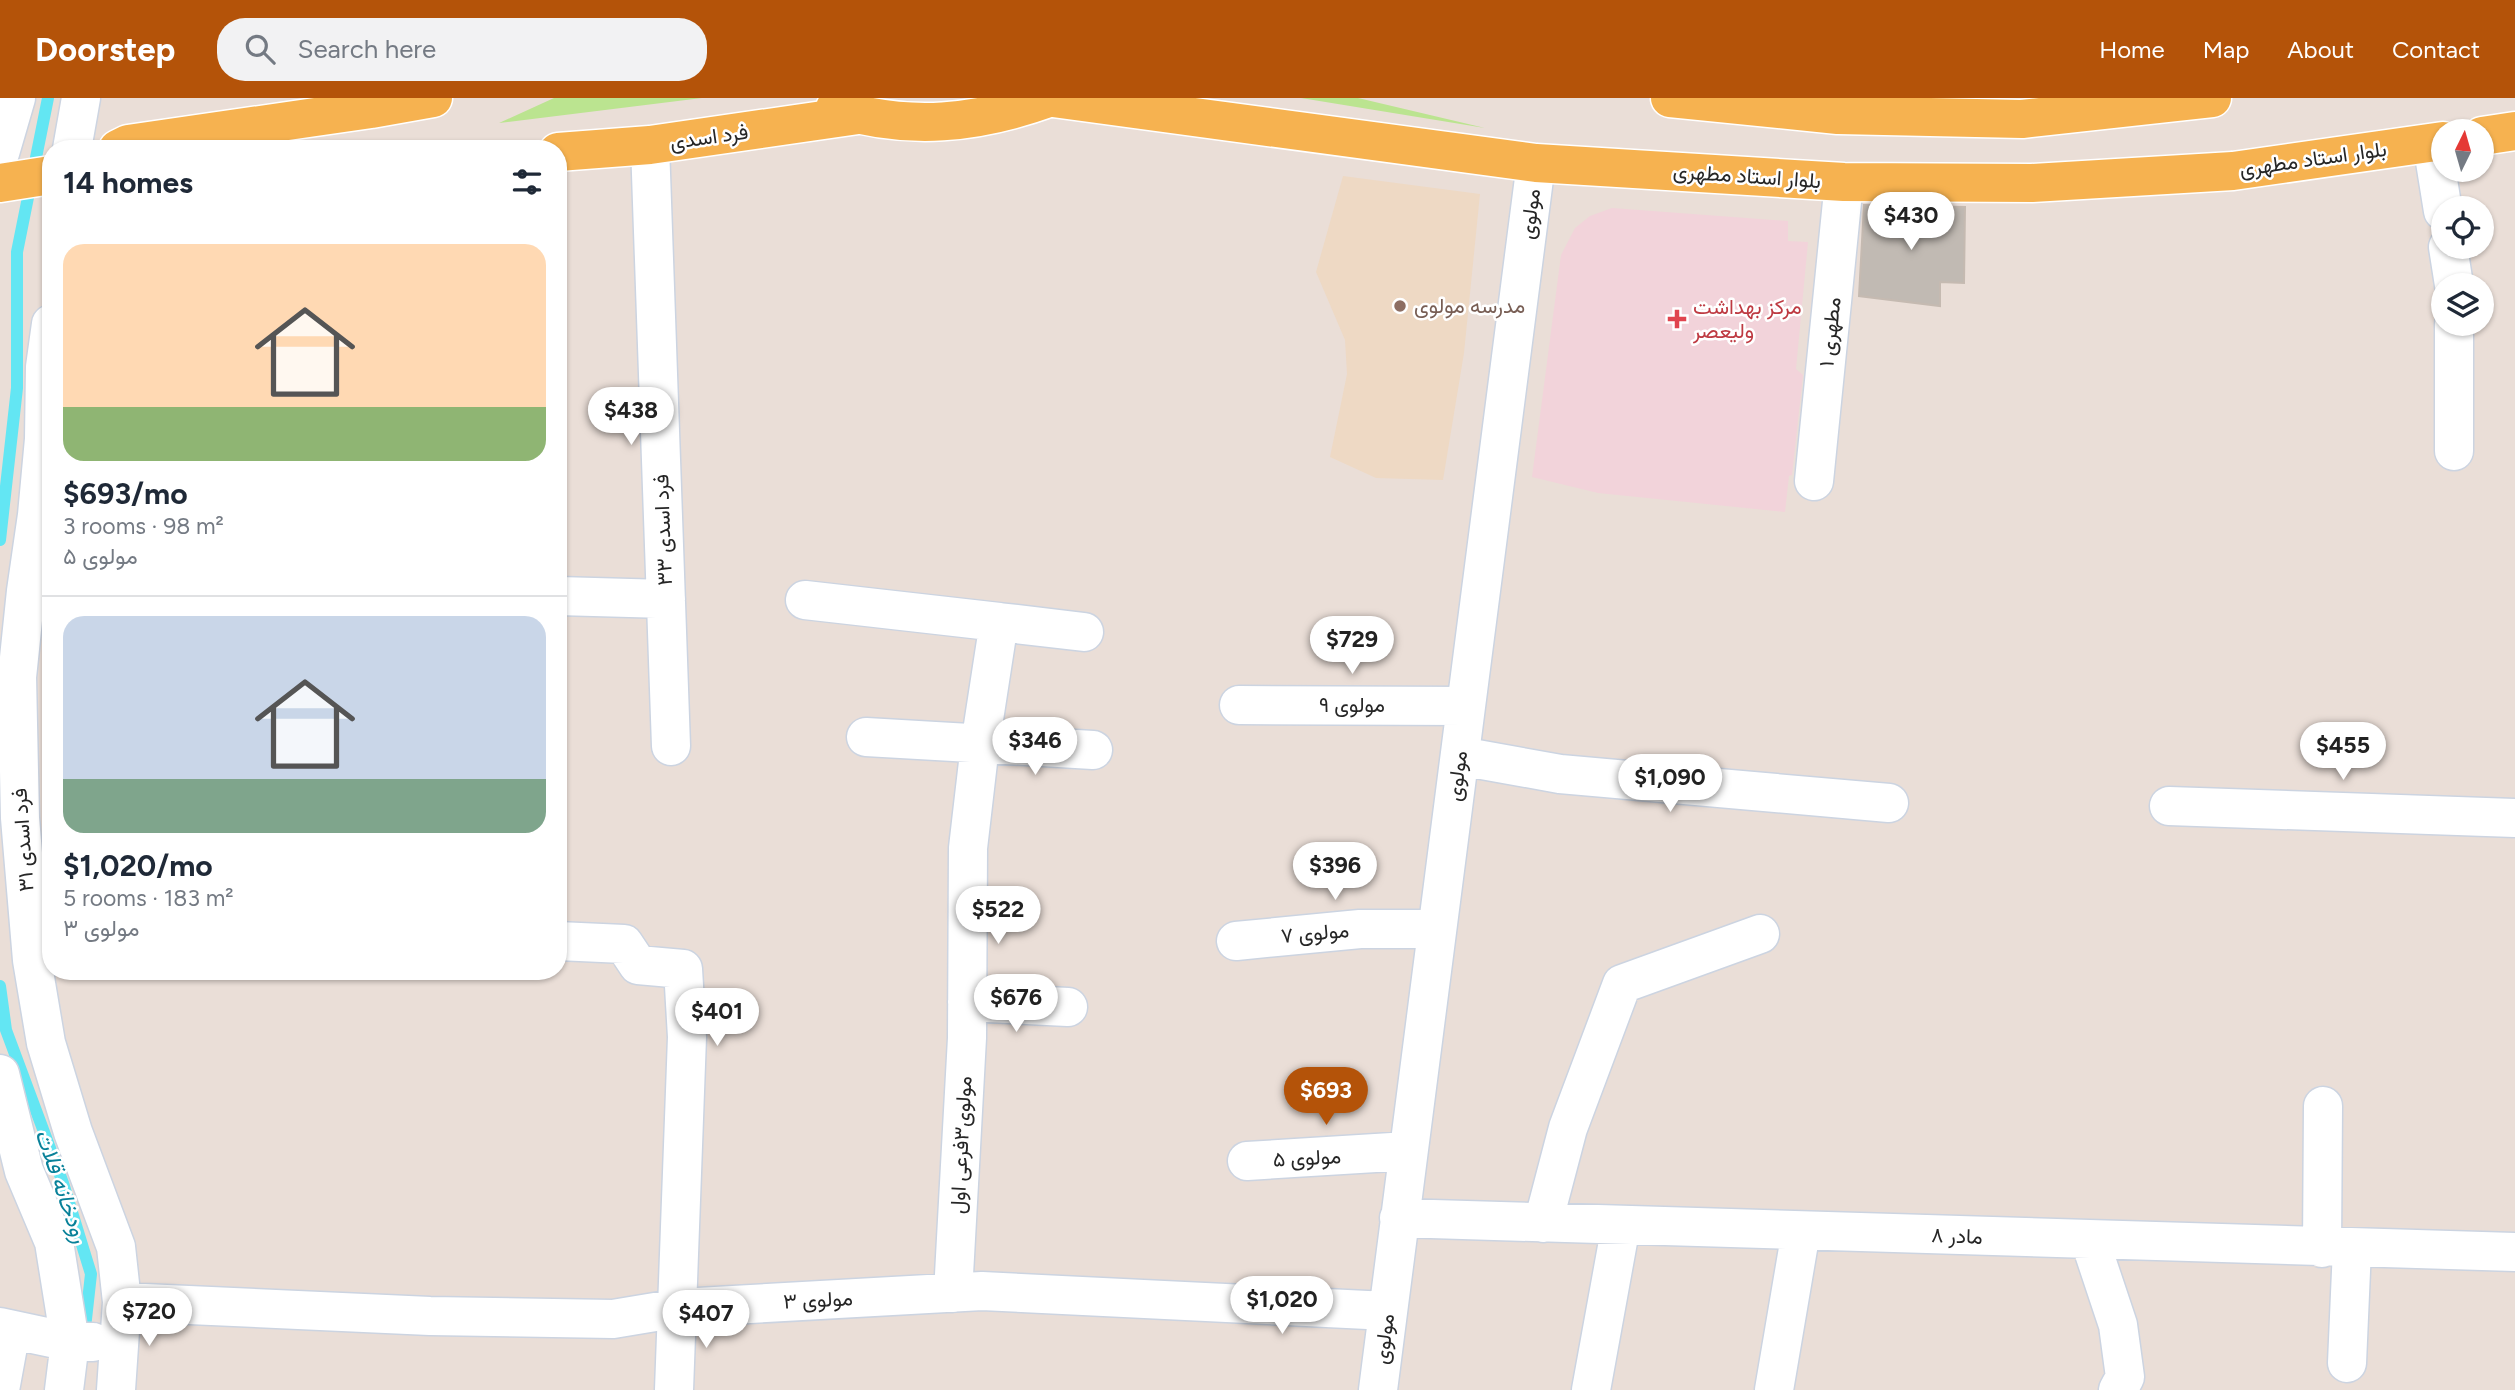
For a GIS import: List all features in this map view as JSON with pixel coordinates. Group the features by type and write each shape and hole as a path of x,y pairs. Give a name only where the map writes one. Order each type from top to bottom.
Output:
{"main road":[{"path":"156,140 433,98"},
{"path":"814,98 858,115 939,123 1011,112 1051,98"},
{"name":"بلوار استاد مطهری","path":"1051,98 1536,163 1844,182 2032,183 2233,171 2431,143"},
{"path":"1670,98 1838,114 1971,108 2022,119 2162,101 2212,98"},
{"name":"فرد اسدی","path":"567,151 650,145 858,115"},
{"path":"2494,134 2515,131"},
{"path":"0,183 42,176"}],"street":[{"path":"0,153 16,98"},
{"path":"74,140 81,98"},
{"name":"فرد اسدی ۳۳","path":"650,145 671,746"},
{"name":"مولوی","path":"1378,1390 1536,163"},
{"name":"مطهری ۱","path":"1814,481 1844,182"},
{"path":"2454,336 2454,452"},
{"name":"فرد اسدی ۳۱","path":"42,461 17,677 20,818 41,926 32,960 46,1043 73,1132 116,1247 122,1302 116,1390"},
{"path":"567,596 666,599"},
{"path":"805,600 1084,632"},
{"name":"مولوی۳فرعی اول","path":"953,1293 967,1002 968,848 980,745 999,622"},
{"name":"مولوی ۹","path":"1239,705 1466,706"},
{"path":"866,737 1093,750"},
{"path":"1460,756 1560,775 1889,803"},
{"path":"2169,806 2515,818"},
{"name":"مولوی ۷","path":"1236,941 1360,929 1437,929"},
{"path":"1544,1223 1568,1128 1622,984 1760,934"},
{"path":"567,941 624,944 638,965 683,969 687,1037 674,1390"},
{"path":"967,1002 1068,1007"},
{"path":"0,1074 24,1171 54,1242 71,1342 64,1390"},
{"path":"2323,1106 2347,1363"},
{"name":"مولوی ۵","path":"1247,1161 1408,1152"},
{"name":"مادر ۸","path":"1399,1218 2515,1252"},
{"path":"1591,1390 1622,1225"},
{"path":"1774,1390 1801,1231"},
{"path":"2090,1241 2118,1325 2125,1377 2118,1390"},
{"name":"مولوی ۳","path":"122,1302 430,1316 613,1320 678,1308 982,1291 1388,1311"},
{"path":"1,1390 6,1329 71,1342 119,1343"}],"shaded area":[{"name":"مدرسه مولوی","path":"1343,176 1480,194 1464,353 1443,480 1376,478 1330,457 1347,374 1345,340 1316,272"},
{"name":"مرکز بهداشت ولیعصر","path":"1612,208 1788,221 1788,241 1808,242 1796,369 1803,375 1792,475 1789,476 1785,512 1598,493 1532,477 1561,255 1575,228 1590,216"}],"green space":[{"path":"554,98 702,98 499,123"},
{"path":"1301,98 1358,98 1485,128"}],"building":[{"path":"1864,205 1965,207 1964,283 1940,282 1940,306 1859,296"}],"waterway":[{"name":"رودخانه قلات","path":"0,540 17,388 17,252 48,98"},
{"name":"رودخانه قلات","path":"0,986 6,1030 63,1183 91,1274 84,1337"}],"place":[{"name":"مدرسه مولوی","path":"1400,306"},
{"name":"مرکز بهداشت ولیعصر","path":"1677,319"}]}
